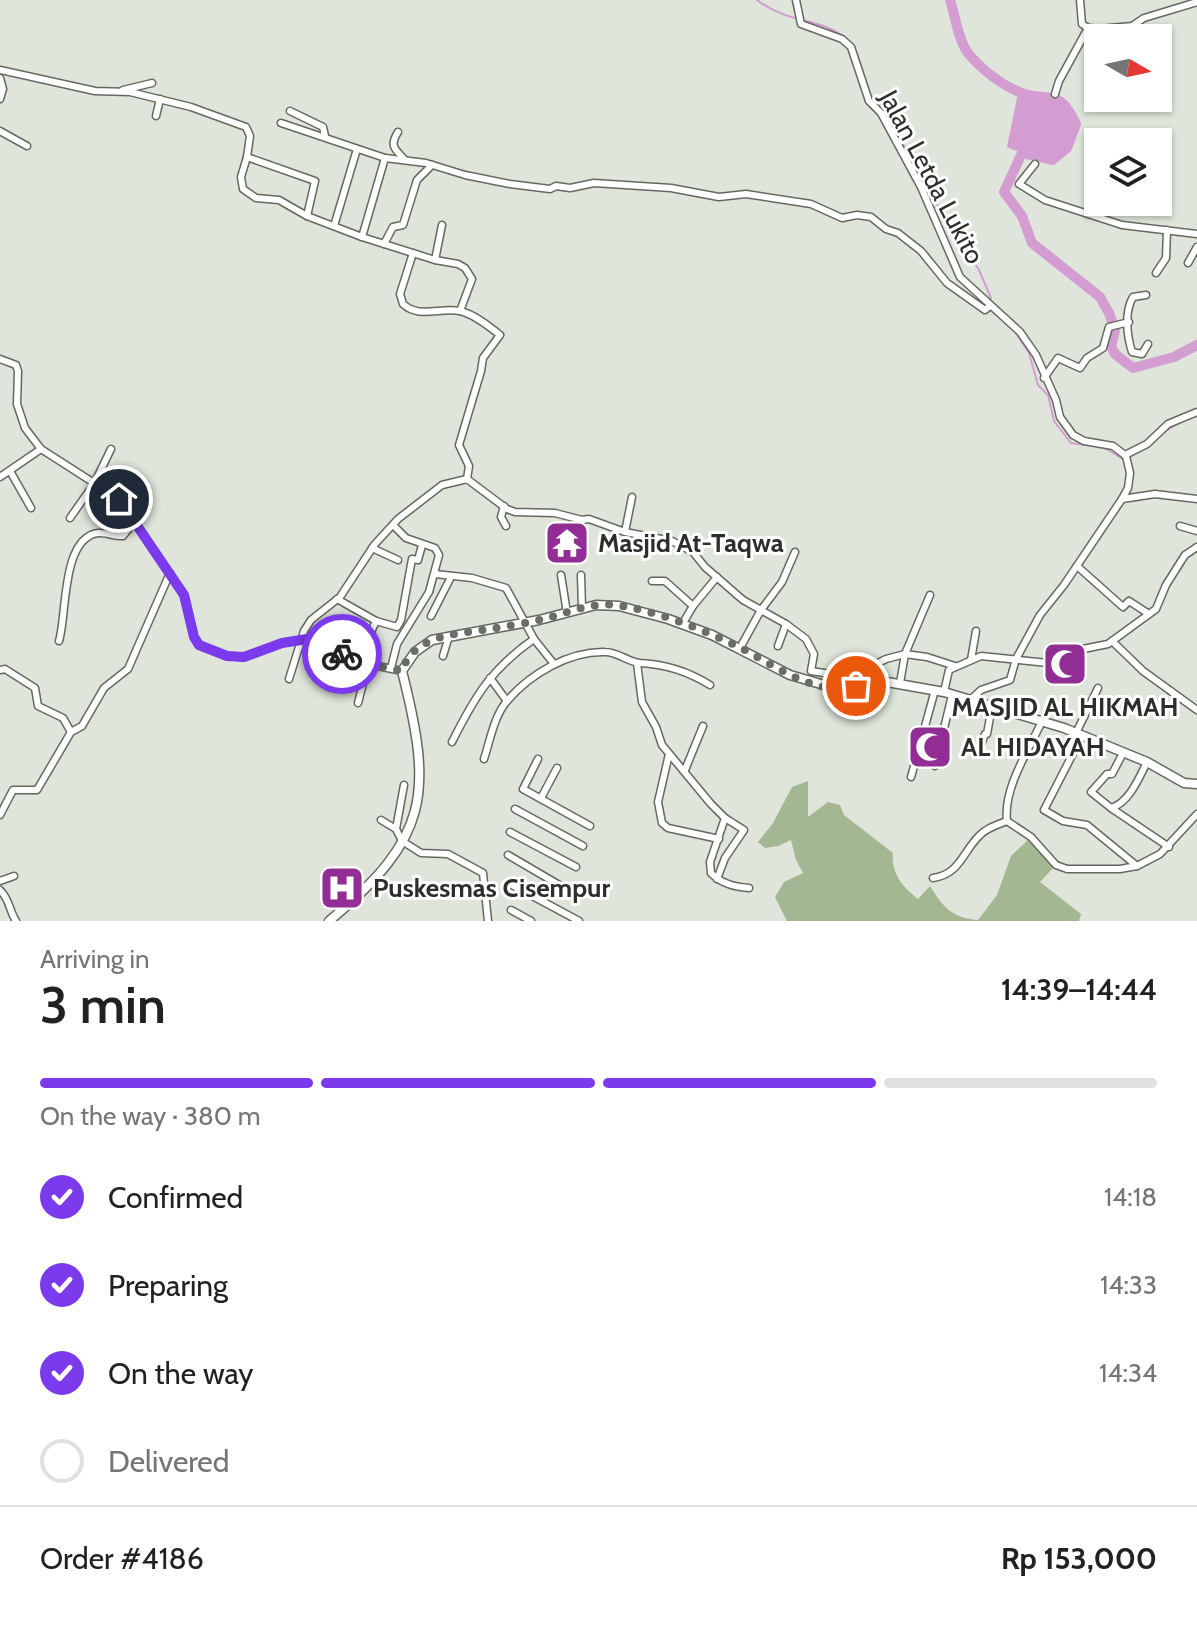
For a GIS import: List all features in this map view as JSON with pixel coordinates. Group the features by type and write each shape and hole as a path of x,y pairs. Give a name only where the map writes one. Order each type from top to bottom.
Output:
{"street":[{"name":"Jalan Letda Lukito","path":"796,0 798,18 804,26 842,39 851,47 869,101 881,113 921,187 960,277 988,306 1020,332 1036,355 1056,400 1060,417 1073,435 1084,441 1113,446 1126,457"},
{"path":"1080,0 1084,25"},
{"path":"1135,24 1144,18 1197,2"},
{"path":"1055,94 1084,35"},
{"path":"0,70 95,91 123,90 152,83"},
{"path":"0,78 3,89 0,99"},
{"path":"123,90 246,127 250,136 240,191 256,198 279,200 307,216 362,237 458,264 470,275 470,285 460,311"},
{"path":"156,116 160,99"},
{"path":"290,111 323,127 325,136"},
{"path":"281,123 385,158 404,159 465,175 537,187 570,188 594,183 671,188 719,197 746,194 803,202 842,218 857,215 871,217 886,229 898,233 927,258 947,283 988,306"},
{"path":"0,131 27,146"},
{"path":"398,132 394,151 404,159"},
{"path":"334,226 357,149"},
{"path":"247,157 313,179 315,188 307,216"},
{"path":"362,237 385,158"},
{"path":"1035,164 1019,184 1039,198 1122,225 1197,234"},
{"path":"384,244 393,227 403,225 417,180 432,165"},
{"path":"435,260 442,225"},
{"path":"1156,273 1166,258 1167,230"},
{"path":"1188,263 1197,247"},
{"path":"413,253 400,294 403,304 416,312 460,311 500,335 483,358 459,445 469,466 467,479"},
{"path":"1146,295 1136,296 1128,306 1129,343 1132,352 1142,354 1148,344"},
{"path":"1044,378 1058,358 1080,368 1087,358 1103,348 1109,327 1129,322"},
{"path":"0,359 16,365 19,415 25,428 41,449 119,499 184,595 194,637 204,649 244,657 300,639 316,641 368,664 402,671"},
{"path":"969,701 981,690 1010,680 1016,659 1040,615 1077,566 1128,488 1130,473 1126,457 1147,444 1168,424 1197,412"},
{"path":"0,477 41,449"},
{"path":"70,518 94,484 111,449"},
{"path":"10,471 31,508"},
{"path":"289,679 300,639 311,620 337,599 372,548 393,525 442,485 467,479 504,506 526,514 555,513 602,523 625,532 672,541 693,552 743,600 806,639 814,654 810,676"},
{"path":"1122,499 1155,494 1197,499"},
{"path":"625,532 632,497"},
{"path":"504,506 501,517 506,526"},
{"path":"552,522 555,513"},
{"path":"59,641 72,560 88,537 101,533 123,536 135,521"},
{"path":"391,668 397,644 429,592 439,555 435,548 406,538 393,525"},
{"path":"1180,526 1197,531"},
{"path":"337,599 376,621 397,627 412,559 418,560 422,545"},
{"path":"935,766 947,675 955,666 981,656 1048,663 1068,654 1100,647 1156,609 1166,585 1185,555 1197,547"},
{"path":"372,548 398,560"},
{"path":"740,648 761,610 782,582 795,552"},
{"path":"1077,566 1123,607 1129,601 1149,614"},
{"path":"0,815 16,788 32,792 37,790 71,732 82,726 104,688 128,669 170,573"},
{"path":"435,574 472,578 506,588 534,639 554,664"},
{"path":"561,575 567,613"},
{"path":"581,575 582,608"},
{"path":"431,616 451,577"},
{"path":"683,623 717,577"},
{"path":"652,581 667,582 693,606"},
{"path":"900,683 905,654 930,595"},
{"path":"329,921 378,875 402,841 418,810 421,790 419,741 402,671 421,645 449,636 526,623 596,605 619,606 683,623 740,648 780,672 850,677 886,659 905,654 955,666"},
{"path":"358,660 376,621"},
{"path":"778,646 786,624"},
{"path":"971,660 976,631"},
{"path":"443,656 449,636"},
{"path":"452,742 490,678 508,656 534,639"},
{"path":"1112,641 1143,671 1196,708"},
{"path":"484,759 494,726 507,701 537,674 554,664 606,652 637,663 662,664 710,685"},
{"path":"637,663 641,675 642,702 662,745 725,818 744,830 725,858 717,879"},
{"path":"358,703 368,664"},
{"path":"0,670 5,669 35,688 38,706 63,718 71,732"},
{"path":"810,676 838,689 870,683 900,683 944,692 1042,721 1147,762 1184,783 1197,784"},
{"path":"490,678 507,701"},
{"path":"1098,688 1044,810 1063,821 1087,825 1137,866"},
{"path":"911,777 944,692"},
{"path":"980,747 987,734 992,706"},
{"path":"1007,821 1011,791 1042,721"},
{"path":"685,770 703,726"},
{"path":"1123,753 1112,774 1107,774 1091,792 1169,847"},
{"path":"669,754 658,802 662,823 668,828 719,839"},
{"path":"538,759 523,789 590,826"},
{"path":"1111,808 1118,806 1129,794 1147,762"},
{"path":"541,798 557,768"},
{"path":"396,829 404,785"},
{"path":"0,796 8,798"},
{"path":"515,809 583,846"},
{"path":"1007,821 1031,837 1056,865 1067,869 1137,866 1169,847 1197,814"},
{"path":"725,818 709,868 717,879 738,888 749,888"},
{"path":"381,820 396,829 402,841 421,853 448,854 483,873 488,921"},
{"path":"933,878 949,875 962,863 977,837 1007,821"},
{"path":"510,832 576,867"},
{"path":"508,855 578,896 518,861"},
{"path":"0,881 14,876"},
{"path":"512,885 579,921"},
{"path":"0,890 8,899 9,912 5,921"},
{"path":"511,910 531,921"},
{"path":"9,912 16,921"}],"green space":[{"path":"808,781 808,817 828,802 840,805 844,815 893,853 899,879 918,899 930,886 949,910 961,917 978,920 997,895 1011,856 1031,837 1056,865 1040,882 1081,914 1079,921 787,921 775,897 784,882 803,873 791,840 765,848 758,842 773,823 792,787"}],"shaded area":[{"path":"1026,91 1057,99 1067,108 1076,124 1067,148 1052,160 1007,147 1018,93"}],"waterway":[{"path":"757,0 773,10 835,31 847,40 856,53 863,73"},
{"path":"950,0 962,41 978,64 1017,91 1057,100 1076,124 1067,148 1052,160 1022,153 1004,192 1022,216 1032,243 1100,297 1115,330 1111,346 1115,354 1133,368 1174,357 1197,345"},
{"path":"869,94 890,113 894,131 979,270 991,298 989,302"},
{"path":"989,309 1000,318"},
{"path":"1014,330 1029,353 1038,385 1048,395 1054,421 1071,443 1094,446"},
{"path":"1189,419 1197,416"},
{"path":"1164,432 1179,423"},
{"path":"1101,446 1123,459"},
{"path":"1129,457 1144,449"}],"way so far":[{"path":"342,654 368,664 402,671 421,645 432,640 539,620 603,604 683,623 740,648 790,675 838,689 856,686"}],"place":[{"name":"Masjid At-Taqwa","path":"567,543"},
{"name":"MASJID AL HIKMAH","path":"1065,664"},
{"name":"AL HIDAYAH","path":"930,747"},
{"name":"Puskesmas Cisempur","path":"342,888"}],"route":[{"path":"119,499 184,595 194,637 204,649 244,657 282,643 307,639 342,654"}]}
